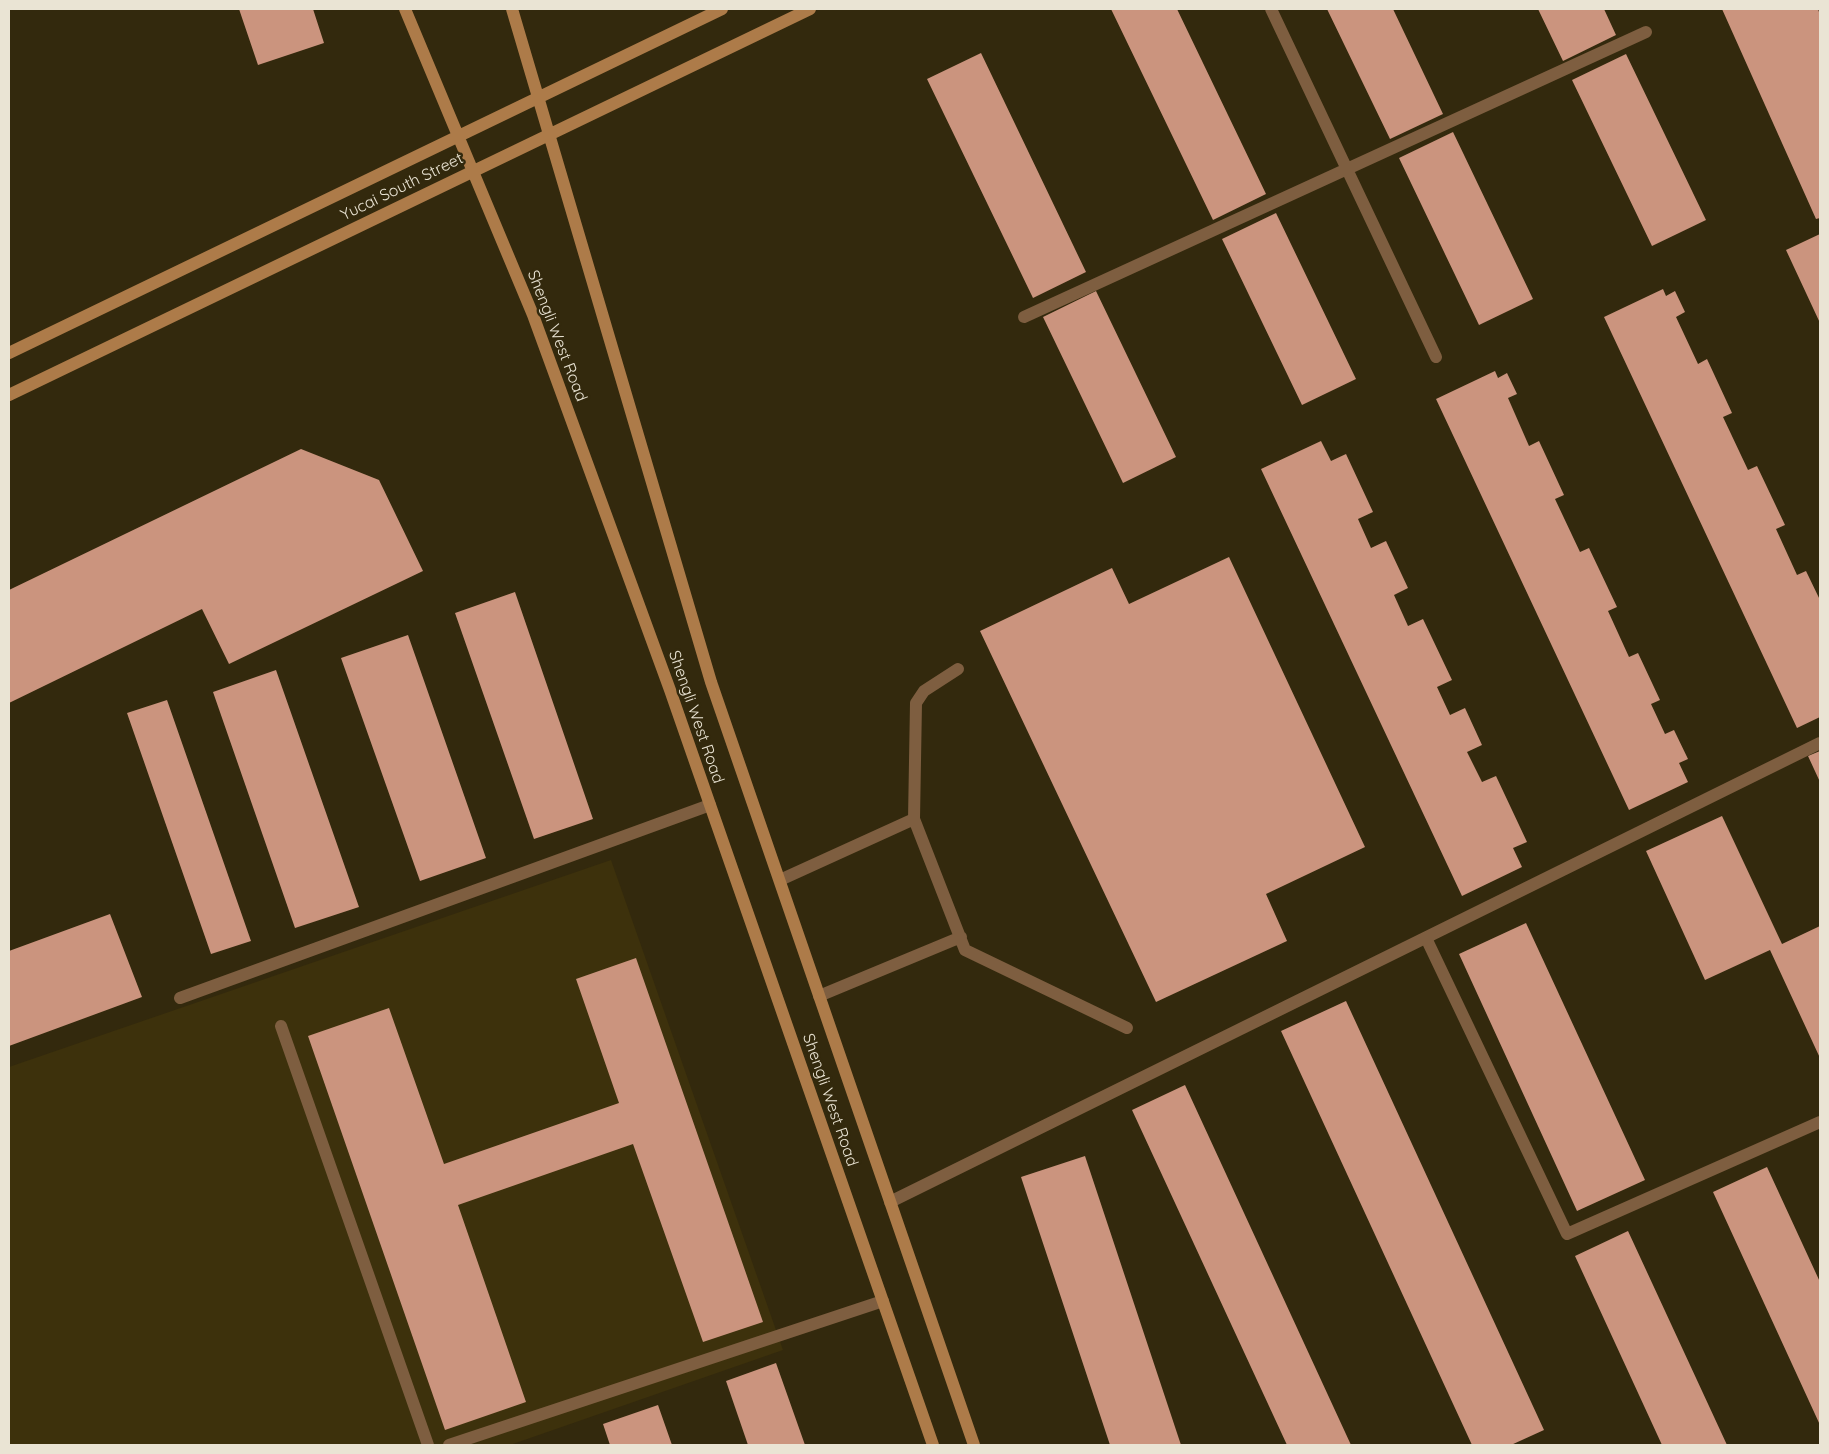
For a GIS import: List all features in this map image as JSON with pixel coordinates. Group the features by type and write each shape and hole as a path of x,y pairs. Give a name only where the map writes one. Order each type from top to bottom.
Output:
{"main road":[{"name":"Shengli West Road","path":"405,9 533,315 664,672 933,1445"},
{"name":"Shengli West Road","path":"512,9 711,682 974,1445"},
{"name":"Yucai South Street","path":"9,353 722,9"},
{"name":"Yucai South Street","path":"9,395 810,9"}],"lane":[{"path":"1271,9 1436,358"},
{"path":"1024,317 1646,32"},
{"path":"958,670 924,691 916,703 914,819 966,950 1127,1028"},
{"path":"890,1202 1820,743"},
{"path":"180,998 710,805"},
{"path":"780,880 914,819"},
{"path":"819,996 961,937"},
{"path":"1426,938 1567,1234 1820,1122"},
{"path":"281,1026 428,1445"},
{"path":"449,1445 883,1301"}],"shaded area":[{"path":"611,860 783,1350 510,1445 9,1445 9,1067"}],"building":[{"path":"239,9 313,9 324,43 258,65"},
{"path":"1111,9 1177,9 1266,194 1213,220"},
{"path":"1327,9 1393,9 1443,114 1390,139"},
{"path":"1538,9 1604,9 1616,35 1563,61"},
{"path":"1722,9 1818,9 1820,15 1820,218 1816,219"},
{"path":"981,53 1086,272 1033,298 927,79"},
{"path":"1626,54 1706,220 1652,246 1572,80"},
{"path":"1453,132 1533,299 1479,325 1399,158"},
{"path":"1276,213 1356,379 1302,405 1222,239"},
{"path":"1820,234 1820,323 1786,250"},
{"path":"1663,289 1666,296 1675,291 1685,312 1676,317 1698,364 1707,359 1732,413 1723,417 1748,470 1757,466 1785,525 1776,529 1797,575 1806,571 1820,600 1820,717 1797,728 1604,317"},
{"path":"1096,291 1176,457 1123,483 1043,317"},
{"path":"1495,371 1498,378 1507,373 1517,394 1508,398 1529,446 1539,441 1564,495 1555,499 1580,552 1589,548 1617,607 1608,611 1629,657 1638,653 1660,700 1651,704 1665,734 1674,730 1688,759 1679,763 1688,782 1629,810 1436,399"},
{"path":"1321,441 1331,461 1346,454 1373,512 1358,519 1371,548 1386,541 1408,588 1394,595 1408,626 1423,619 1452,680 1437,687 1450,715 1465,708 1482,745 1467,752 1482,782 1496,776 1527,842 1513,848 1522,867 1462,896 1261,469"},
{"path":"301,449 379,480 423,571 229,664 202,609 9,703 9,590"},
{"path":"1229,557 1365,847 1266,894 1287,941 1156,1002 980,631 1112,568 1129,604"},
{"path":"515,592 593,819 534,839 455,613"},
{"path":"408,635 486,858 420,881 341,658"},
{"path":"276,670 359,907 295,928 213,692"},
{"path":"167,700 251,941 211,954 127,713"},
{"path":"1820,751 1820,782 1808,756"},
{"path":"1722,816 1782,944 1820,926 1820,1058 1770,950 1705,980 1646,851"},
{"path":"110,914 142,997 9,1046 9,951"},
{"path":"1526,923 1645,1180 1577,1211 1459,954"},
{"path":"636,958 763,1322 703,1342 633,1144 458,1205 526,1402 445,1430 308,1036 389,1008 444,1164 619,1103 576,979"},
{"path":"1346,1001 1544,1430 1511,1445 1472,1445 1281,1031"},
{"path":"1185,1085 1351,1445 1287,1445 1132,1110"},
{"path":"1085,1156 1181,1445 1110,1445 1021,1177"},
{"path":"1767,1167 1820,1282 1820,1425 1713,1192"},
{"path":"1628,1231 1727,1445 1662,1445 1575,1256"},
{"path":"776,1363 805,1445 748,1445 726,1381"},
{"path":"658,1405 672,1445 610,1445 603,1424"}]}
